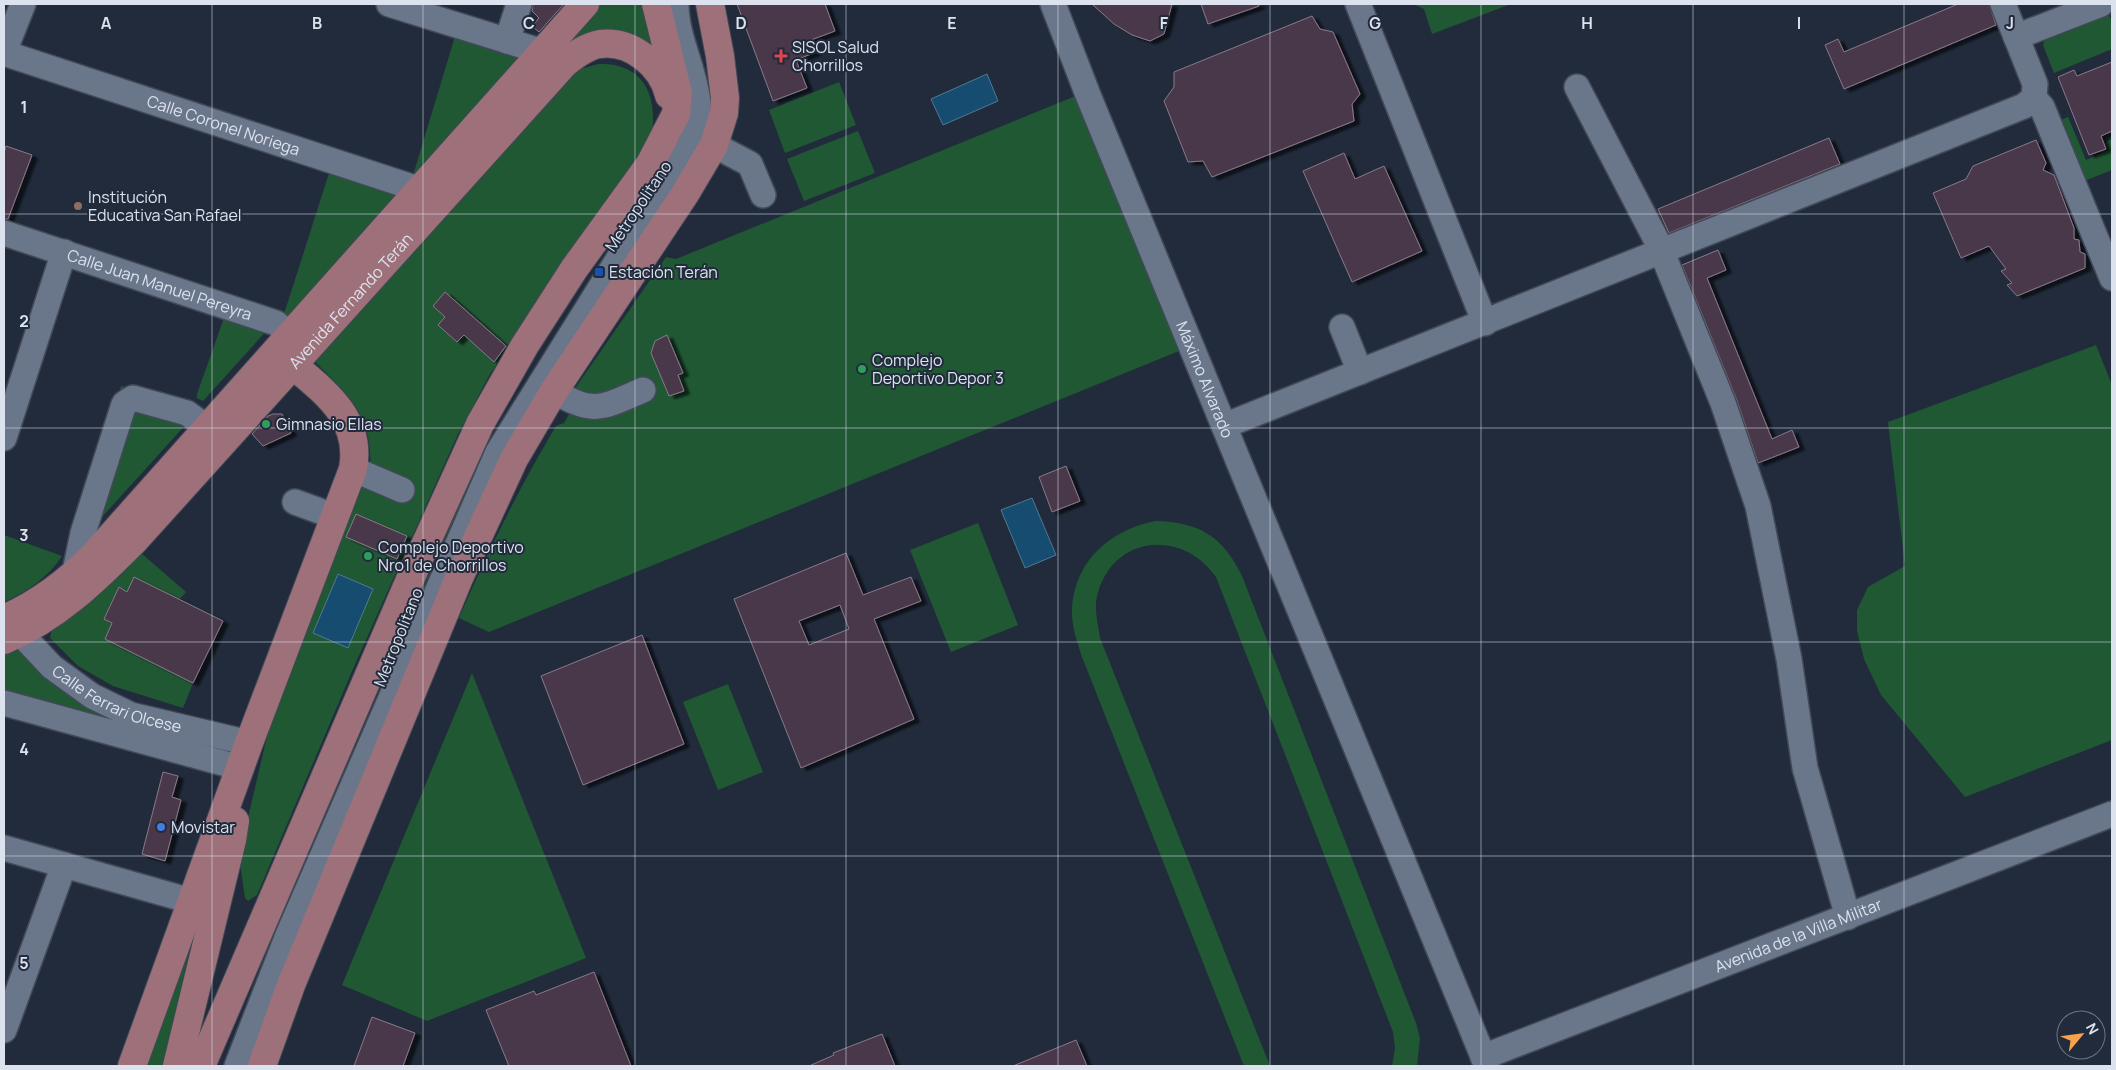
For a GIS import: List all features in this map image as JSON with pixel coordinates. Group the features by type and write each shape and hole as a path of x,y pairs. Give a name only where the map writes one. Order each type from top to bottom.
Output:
{"main road":[{"name":"Avenida Fernando Terán","path":"9,627 56,612 88,587 135,540 293,350 551,60 585,4"},
{"path":"262,1066 295,976 459,578 514,459 554,391 685,194 692,135 676,114 678,93 656,4"},
{"path":"692,4 720,56"},
{"path":"201,1066 420,554 480,424 530,338 574,269 650,164 724,113 725,98 720,56 710,4"},
{"name":"Avenida Fernando Terán","path":"551,60 599,44 618,45 637,52 653,64 664,80 671,101 692,135"},
{"name":"Avenida Fernando Terán","path":"9,627 42,598 74,576 208,429 293,350"},
{"path":"132,1066 245,755 353,469 355,458 353,432 341,408 293,350"},
{"path":"177,1066 232,840 245,755"}],"street":[{"path":"4,53 23,4"},
{"path":"389,4 507,41 551,60"},
{"path":"507,41 519,4"},
{"name":"Metropolitano","path":"237,1066 288,935 498,452 522,410 680,163 692,141 698,105 696,90 678,30 676,4"},
{"name":"Máximo Alvarado","path":"1053,4 1088,95 1485,1061"},
{"path":"1358,4 1485,323"},
{"path":"2003,4 2035,84 2034,98 2042,107 2112,278"},
{"path":"2016,37 2101,4"},
{"name":"Calle Coronel Noriega","path":"4,53 429,195"},
{"path":"1577,88 1662,252 1723,403 1758,506 1789,659 1805,768 1848,917"},
{"path":"1224,426 2024,106 2034,98"},
{"path":"692,135 750,164 763,195"},
{"name":"Metropolitano","path":"212,1066 379,684 433,550 478,456 552,333 675,152 692,135"},
{"name":"Calle Juan Manuel Pereyra","path":"4,233 276,323 293,350"},
{"path":"4,438 64,252"},
{"path":"1342,327 1360,372"},
{"path":"554,391 574,404 600,408 643,390"},
{"path":"74,576 83,533 124,404 127,400 133,398 187,413 208,429"},
{"path":"353,469 402,490"},
{"path":"295,502 336,517"},
{"name":"Calle Ferrari Olcese","path":"9,627 52,667 99,700 131,714 245,755"},
{"name":"Calle Ferrari Olcese","path":"4,703 245,755"},
{"name":"Avenida de la Villa Militar","path":"1485,1061 2112,814"},
{"path":"4,848 191,901"},
{"path":"4,1030 64,865"}],"green space":[{"path":"597,4 653,4 662,63 574,41 559,46"},
{"path":"1413,4 1511,4 1432,34 1424,9"},
{"path":"2107,11 2112,22 2112,49 2054,73 2043,45 2045,39"},
{"path":"456,33 529,56 411,182"},
{"name":"Complejo Deportivo Nro1 de Chorrillos","path":"598,64 614,65 627,69 638,76 645,85 653,110 651,139 490,374 458,434 353,669 257,895 248,901 245,898 239,856 269,728 297,643 370,469 370,450 362,419 346,394 310,357 577,70"},
{"path":"839,82 856,125 785,153 769,110"},
{"name":"Complejo Deportivo Depor 3","path":"1078,95 1179,351 489,632 459,618 493,544 529,473 556,426 564,423 580,395 576,387 666,257 676,259"},
{"path":"2068,117 2086,160 2109,150 2106,142 2112,139 2112,170 2082,182 2056,122"},
{"path":"858,131 875,173 804,201 787,159"},
{"path":"331,167 404,191 295,320 284,314"},
{"path":"225,315 269,328 203,401 197,398 197,394"},
{"path":"2096,345 2112,385 2112,740 1965,797 1881,695 1864,659 1857,631 1857,610 1868,587 1905,566 1888,422"},
{"path":"121,386 199,410 73,549"},
{"path":"467,486 473,490 369,724 420,595"},
{"path":"1155,521 1184,524 1208,534 1227,551 1242,576 1416,1023 1420,1038 1417,1066 1392,1066 1395,1048 1393,1032 1216,577 1202,561 1185,551 1167,545 1149,545 1132,550 1117,560 1105,576 1096,601 1100,638 1270,1066 1244,1066 1082,657 1073,627 1072,608 1075,591 1080,575 1088,562 1110,540 1139,525"},
{"path":"978,523 1018,625 951,652 910,550"},
{"path":"4,535 62,556 44,577 4,602"},
{"path":"141,553 186,592 179,600 127,592 119,587 104,618 112,623 105,639 193,683 183,708 113,686 78,666 50,638 52,629 98,596"},
{"path":"21,646 63,684 229,744 230,751 4,693 4,654"},
{"path":"472,673 586,958 427,1021 342,985"},
{"path":"728,684 763,772 718,790 683,702"},
{"path":"195,928 162,1066 146,1066"}],"water":[{"path":"987,74 998,101 943,125 931,99"},
{"path":"1032,498 1056,555 1025,568 1001,510"},
{"path":"338,574 373,589 348,648 313,633"}],"building":[{"path":"533,4 564,4 539,32 532,26 539,18 532,11"},
{"name":"SISOL Salud Chorrillos","path":"737,4 825,4 835,31 811,40 816,52 796,60 807,88 773,101"},
{"path":"1092,4 1172,4 1164,34 1150,41 1132,35 1114,24"},
{"path":"1201,4 1259,4 1259,6 1208,24"},
{"path":"1958,4 1989,4 1996,25 1844,89 1825,45 1838,39 1844,52"},
{"path":"1312,16 1320,29 1333,32 1360,94 1352,104 1354,121 1212,177 1203,161 1188,162 1164,101 1174,87 1174,72"},
{"path":"2112,62 2112,131 2101,136 2106,149 2089,155 2058,77 2074,70 2077,76"},
{"path":"1829,138 1840,164 1669,233 1658,209"},
{"path":"2036,140 2046,163 2043,170 2054,175 2074,228 2074,239 2079,240 2080,252 2085,254 2085,268 2017,296 2007,285 2012,283 2001,271 2006,269 1989,246 1961,258 1933,193 1966,179 1973,166"},
{"path":"6,146 32,155 8,219 4,219 4,153"},
{"path":"1344,153 1355,179 1384,166 1422,251 1352,282 1303,171"},
{"path":"1718,250 1726,270 1707,278 1772,439 1792,430 1799,447 1758,463 1736,398 1682,265"},
{"path":"445,292 506,346 494,362 464,335 457,342 438,325 445,317 433,306"},
{"path":"667,335 683,373 678,375 684,391 669,396 651,353 655,341"},
{"path":"282,414 291,433 263,446 252,434 268,416"},
{"path":"1066,466 1080,501 1052,512 1039,477"},
{"path":"356,514 407,536 397,559 346,537"},
{"path":"846,553 863,595 911,577 921,601 874,619 914,719 801,768 734,599","holes":["840,605 849,629 809,645 799,621"]},
{"path":"134,577 223,621 193,683 105,639 112,623 104,619 119,587 127,592"},
{"path":"642,635 684,744 583,785 541,676"},
{"name":"Movistar","path":"163,772 178,776 172,797 181,800 165,861 142,854"},
{"path":"594,972 631,1066 509,1066 486,1010 534,991 536,995"},
{"path":"372,1017 415,1033 403,1066 354,1066"},
{"path":"882,1034 895,1066 809,1066 834,1055 833,1053"},
{"path":"1076,1040 1087,1066 1013,1066"}],"place":[{"name":"SISOL Salud Chorrillos","path":"781,56"},
{"name":"Institución Educativa San Rafael","path":"78,206"},
{"name":"Estación Terán","path":"599,272"},
{"name":"Complejo Deportivo Depor 3","path":"862,369"},
{"name":"Gimnasio Ellas","path":"266,424"},
{"name":"Complejo Deportivo Nro1 de Chorrillos","path":"368,556"},
{"name":"Movistar","path":"161,827"}]}
